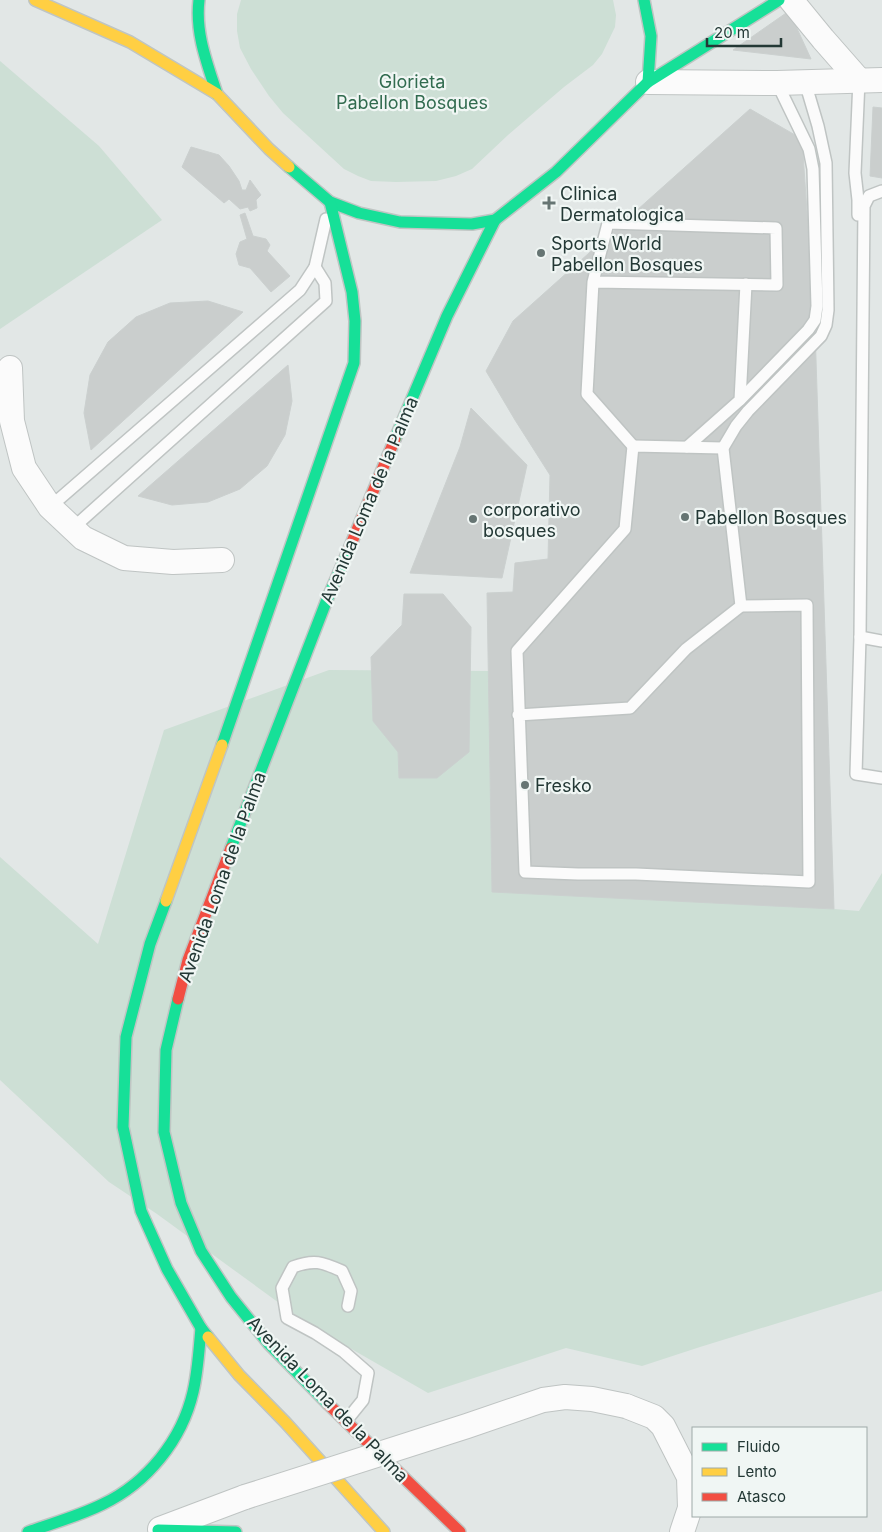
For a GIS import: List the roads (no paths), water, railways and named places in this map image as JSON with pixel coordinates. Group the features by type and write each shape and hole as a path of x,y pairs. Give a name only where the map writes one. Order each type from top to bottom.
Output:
{"main road":[{"path":"35,0 130,42 217,94 268,149 330,202 359,213 400,222 472,224 495,220 556,172 648,82 779,0"},
{"path":"199,0 197,9 200,36 217,94"},
{"path":"644,0 651,36 648,82"},
{"path":"330,202 352,292 355,320 354,363 217,761 150,944 126,1037 123,1127 141,1211 167,1270 201,1328 238,1375 286,1423 384,1532"},
{"name":"Avenida Loma de la Palma","path":"460,1532 269,1344 231,1297 201,1251 181,1204 164,1132 166,1050 188,960 326,602 448,316 495,220"},
{"path":"28,1532 105,1504 133,1486 159,1461 179,1431 193,1394 201,1328"},
{"path":"152,1531 236,1532"}],"street":[{"path":"791,0 823,39 871,80"},
{"path":"648,82 777,83 871,80"},
{"path":"10,368 12,421 24,468 50,507 83,538 124,558 173,562 222,560"},
{"path":"152,1531 245,1497 543,1400 565,1397 592,1398 626,1406 654,1417 662,1426 689,1477 690,1508 692,1514"},
{"path":"682,1532 690,1508"},
{"path":"693,1517 698,1532"}],"lane":[{"path":"854,484 858,200 855,173 871,80"},
{"path":"742,606 723,448 736,426 748,411 821,336 826,324 828,310 826,163 818,126 805,82"},
{"path":"687,448 740,400 808,330 815,320 817,306 813,169 809,149 777,83"},
{"path":"882,191 869,196 864,206 860,637 856,774 882,778"},
{"path":"50,507 300,290 316,267 330,202"},
{"path":"593,282 777,285 776,228 608,223 593,282 587,394 633,446 723,448"},
{"path":"73,528 326,301 325,283 316,267"},
{"path":"740,400 746,284"},
{"path":"518,715 630,708 686,649 742,606 807,605 809,882 636,874 525,872 518,715 517,651 625,529 633,446"},
{"path":"860,637 882,641"},
{"path":"346,1421 363,1400 368,1373 344,1352 287,1318 282,1288 293,1267 306,1262 323,1262 342,1271 350,1291 348,1306"}],"place":[{"name":"Clinica Dermatologica","path":"549,203"},
{"name":"Sports World Pabellon Bosques","path":"541,253"},
{"name":"Pabellon Bosques","path":"685,517"},
{"name":"corporativo bosques","path":"473,519"},
{"name":"Fresko","path":"525,785"}],"park label":[{"name":"Glorieta Pabellon Bosques","path":"412,91"}]}
